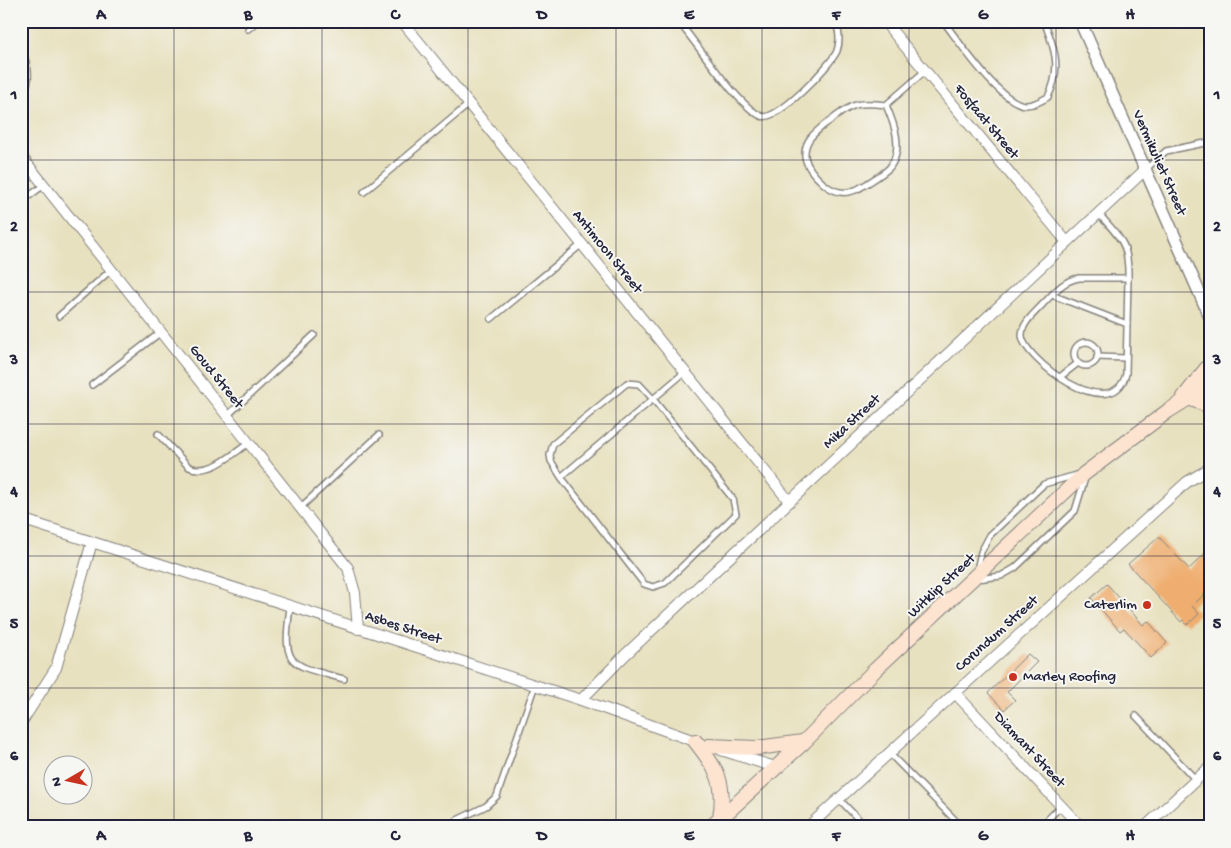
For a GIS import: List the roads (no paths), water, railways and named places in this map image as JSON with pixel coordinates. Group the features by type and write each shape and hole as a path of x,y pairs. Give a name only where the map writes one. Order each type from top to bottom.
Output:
{"main road":[{"path":"1210,364 1184,400 1210,406"},
{"name":"Witklip Street","path":"716,822 804,742 875,670 1085,473 1184,400 1210,385"},
{"path":"695,741 714,764 721,782 724,797 716,822"},
{"path":"709,746 756,748 804,742"}],"street":[{"name":"Antimoon Street","path":"402,21 789,501"},
{"name":"Fosfaat Street","path":"884,21 1066,241"},
{"name":"Vermikuliet Street","path":"1080,21 1210,317"},
{"name":"Goud Street","path":"21,156 250,442 348,568 355,592 358,629"},
{"name":"Mika Street","path":"581,700 625,655 1066,241 1146,169"},
{"name":"Corundum Street","path":"808,827 1187,482 1210,468"},
{"name":"Asbes Street","path":"21,519 581,700 709,746 775,767"},
{"path":"21,723 56,668 92,542"},
{"name":"Diamant Street","path":"955,693 1081,827"},
{"path":"1145,827 1210,767"}],"lane":[{"path":"248,29 258,21"},
{"path":"685,30 745,104 761,116 766,117 779,112 826,68 837,51 839,38 834,21"},
{"path":"943,21 1002,93 1015,103 1027,105 1048,97 1055,82 1054,48 1044,21"},
{"path":"21,48 29,76 28,84 21,94"},
{"path":"886,106 925,71"},
{"path":"863,102 886,106 896,132 897,149 889,169 856,191 842,193 829,190 816,176 806,159 804,152 810,136 852,105 863,102"},
{"path":"364,192 469,104"},
{"path":"1146,169 1166,151 1210,142"},
{"path":"21,202 44,185"},
{"path":"1098,212 1123,241 1127,249 1128,278 1127,324 1124,381 1118,388 1111,391 1088,392 1060,377 1028,350 1022,335 1029,319 1064,282 1071,280 1128,278"},
{"path":"491,319 582,244"},
{"path":"59,316 112,270"},
{"path":"1052,295 1127,324"},
{"path":"92,385 162,332"},
{"path":"228,415 314,335"},
{"path":"1078,363 1074,352 1082,343 1093,346 1097,356"},
{"path":"1060,377 1078,363 1090,365 1097,356"},
{"path":"1097,356 1126,358"},
{"path":"561,477 685,372"},
{"path":"627,383 640,384 653,399 733,499 736,508 733,519 665,583 653,586 644,584 561,477 551,462 550,455 552,444 627,383"},
{"path":"158,434 189,467 194,469 208,469 250,442"},
{"path":"301,507 379,435"},
{"path":"1085,473 1075,511 1007,574 974,579 981,552 990,536 1030,497 1044,484 1085,473"},
{"path":"290,607 286,636 287,650 292,661 299,667 344,679"},
{"path":"457,820 486,806 497,796 535,685"},
{"path":"1136,716 1196,780"},
{"path":"889,752 962,827"},
{"path":"838,799 866,827"},
{"path":"1043,827 1045,822 1062,806"}],"place":[{"name":"Caterlim","path":"1147,605"},
{"name":"Marley Roofing","path":"1013,677"}]}
